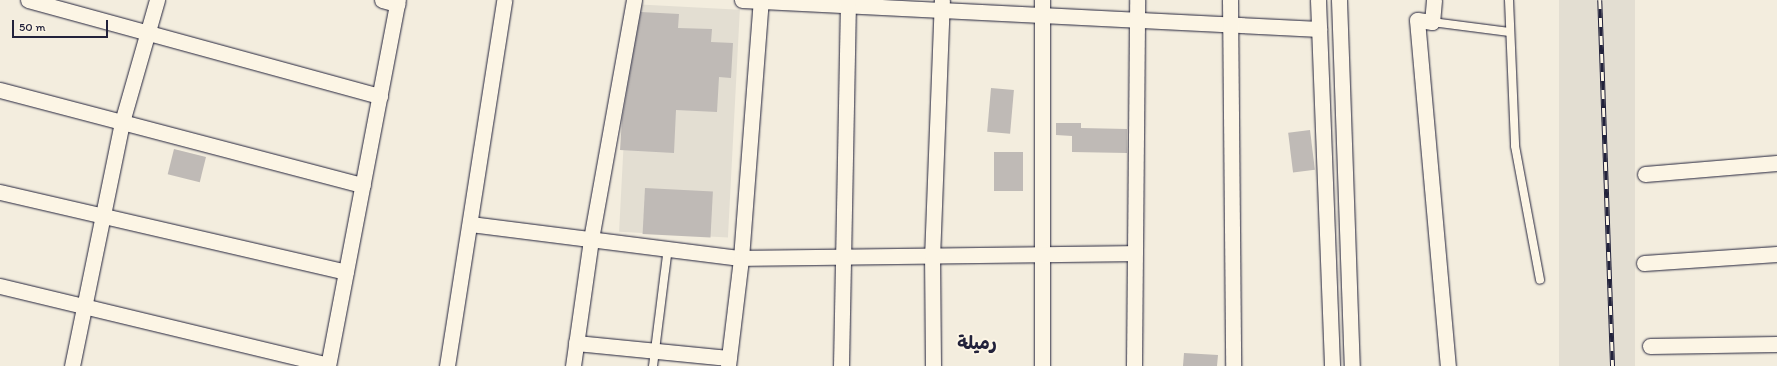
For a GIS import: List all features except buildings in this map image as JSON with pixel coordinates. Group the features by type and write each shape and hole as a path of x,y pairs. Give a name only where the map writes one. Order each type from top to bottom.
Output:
{"street":[{"path":"28,0 380,96"},
{"path":"72,366 122,122 157,0"},
{"path":"0,286 328,365 398,2 382,0"},
{"path":"447,366 504,0"},
{"path":"573,366 591,239 634,0"},
{"path":"742,0 942,6 1042,16 1319,29"},
{"path":"576,343 655,351 728,362 741,258 761,0"},
{"path":"1042,0 1042,366"},
{"path":"1134,366 1137,0"},
{"path":"1230,0 1232,25 1233,366"},
{"path":"1318,0 1332,366"},
{"path":"1339,0 1352,366"},
{"path":"1434,0 1432,22 1417,20 1448,366"},
{"path":"841,366 848,4"},
{"path":"933,366 932,258 942,6"},
{"path":"0,90 363,185"},
{"path":"1645,174 1777,163"},
{"path":"0,192 346,272"},
{"path":"470,224 741,258 932,258 1042,256 1135,252"},
{"path":"1644,263 1777,254"},
{"path":"1650,346 1777,344"}],"lane":[{"path":"1509,0 1509,32 1515,146 1540,280"},
{"path":"1432,22 1509,32"},
{"path":"653,366 668,248"}],"shaded area":[{"path":"1559,0 1635,0 1635,366 1559,366"},
{"path":"631,4 740,10 728,237 619,232"}],"railway":[{"path":"1600,0 1613,366"}],"district":[{"name":"رميلة","path":"977,343"}]}
